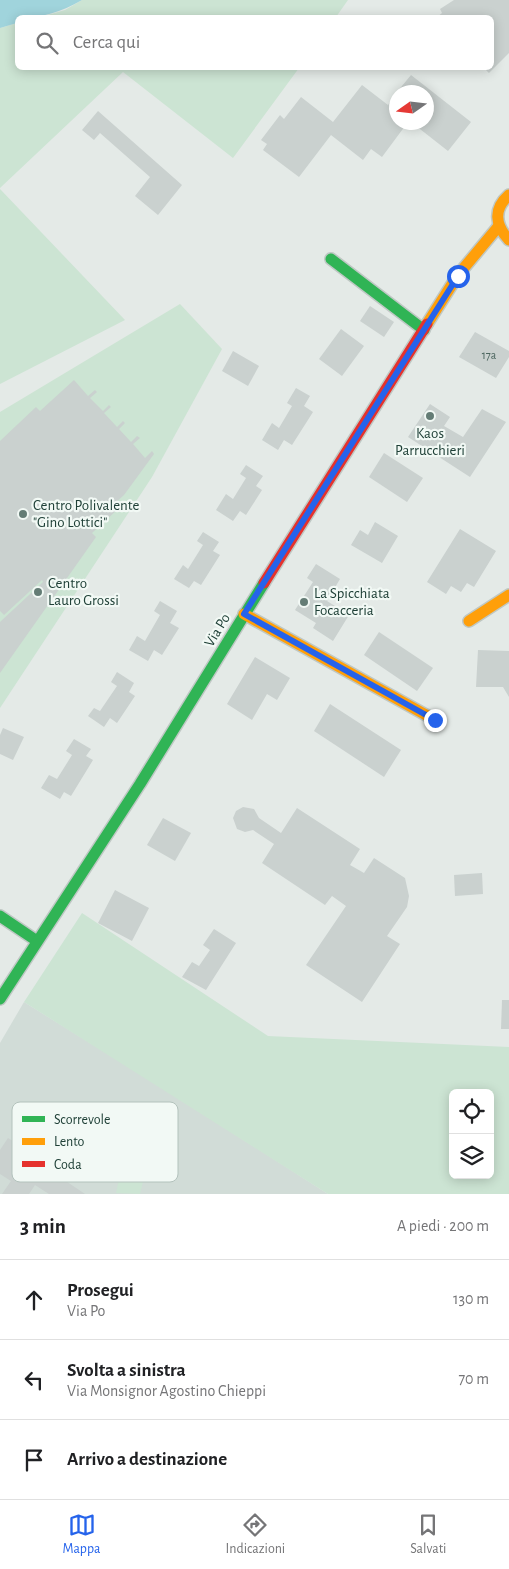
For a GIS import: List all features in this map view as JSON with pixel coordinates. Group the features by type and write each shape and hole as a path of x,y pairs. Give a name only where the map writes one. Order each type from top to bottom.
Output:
{"street":[{"path":"498,227 497,211 500,204 509,195"},
{"name":"Via Po","path":"458,276 504,244 498,227"},
{"name":"Via Po","path":"0,999 140,784 244,614 458,276 498,227"},
{"path":"331,259 424,330"},
{"path":"469,621 509,596"},
{"path":"244,614 435,720"},
{"path":"0,916 37,940"}],"shaded area":[{"path":"24,1002 328,1194 0,1194 0,1043"}],"green space":[{"path":"82,0 348,0 337,15 48,15 65,10"},
{"path":"15,24 15,70 298,70 233,158 123,72 0,188 0,28"},
{"path":"0,189 125,320 0,384"},
{"name":"Centro Lauro Grossi","path":"180,304 222,349 152,477 0,708 0,412"},
{"path":"82,913 268,1036 509,1047 509,1194 328,1194 24,1002"},
{"path":"118,1182 143,1182 140,1194 116,1193"}],"water":[{"path":"0,0 82,0 51,14 15,15 15,24 0,28"}],"building":[{"path":"454,0 509,0 509,53 494,68 494,15 440,15 442,13 440,9"},
{"path":"411,75 424,85 403,85"},
{"path":"362,85 388,105 389,104 389,130 402,130 382,157 371,149 363,160 331,135 299,177 263,150 267,144 261,140 280,115 284,119 301,97 333,122"},
{"path":"434,93 471,122 448,151 421,130 434,130"},
{"path":"98,111 182,185 158,215 135,196 150,177 100,133 94,140 82,130"},
{"path":"370,306 394,322 384,337 360,321"},
{"path":"341,329 364,346 342,376 319,359"},
{"path":"475,332 509,351 509,357 496,378 459,357"},
{"path":"233,351 259,366 248,386 222,371"},
{"path":"74,380 88,396 95,390 97,392 90,398 103,411 109,405 111,407 104,413 117,427 123,421 125,423 119,429 131,442 137,436 140,438 133,444 145,458 152,451 154,454 124,495 115,503 119,508 92,533 96,537 0,673 0,622 43,582 42,580 4,615 0,611 0,441 36,407 40,411"},
{"path":"296,388 310,396 304,406 313,412 292,445 284,440 278,450 262,440 272,423 279,428 292,406 287,403"},
{"path":"430,404 450,417 444,426 463,437 482,409 506,422 470,477 408,437"},
{"path":"384,453 423,478 407,502 369,477"},
{"path":"246,465 263,476 256,486 262,490 246,515 240,511 233,521 216,510 226,494 233,499 246,478 240,474"},
{"path":"375,522 398,536 382,563 351,545 360,530 368,535"},
{"path":"460,529 496,551 474,587 467,583 461,592 451,586 446,594 427,582"},
{"path":"203,532 219,542 213,551 220,555 201,585 194,581 189,588 174,579 183,565 188,569 203,545 197,541"},
{"path":"316,564 340,579 327,601 349,615 333,641 313,628 316,623 295,610 313,582 307,578"},
{"path":"160,601 177,611 170,623 179,628 162,655 154,650 148,661 129,650 137,636 145,641 160,615 154,611"},
{"path":"379,632 433,668 417,691 364,655"},
{"path":"478,650 509,651 509,697 503,687 476,687"},
{"path":"255,657 290,678 277,700 267,694 252,720 227,704"},
{"path":"117,672 134,683 129,692 135,696 117,723 110,718 104,727 88,716 94,708 100,711 117,686 111,682"},
{"path":"330,704 401,750 384,777 314,731"},
{"path":"3,728 24,737 13,760 0,754 0,735"},
{"path":"74,739 91,749 86,756 93,760 71,796 64,792 60,799 41,788 49,775 57,779 72,755 66,751"},
{"path":"243,807 254,809 259,818 281,833 297,808 360,849 350,865 364,873 374,858 405,878 409,896 407,907 387,936 400,944 362,1002 306,965 346,906 332,896 325,905 262,863 274,844 253,830 245,832 237,829 233,818 236,811"},
{"path":"163,818 191,833 175,861 147,845"},
{"path":"482,873 483,894 455,896 454,875"},
{"path":"115,890 149,908 132,941 98,923"},
{"path":"214,929 236,943 206,990 182,977 192,962 199,966 210,950 203,945"},
{"path":"502,1000 509,1000 509,1029 501,1029"},
{"path":"8,1138 12,1140 12,1182 67,1182 85,1194 49,1194 35,1185 29,1194 2,1194 11,1181 0,1174 0,1150"}],"traffic: fast":[{"path":"331,259 424,330"},
{"path":"0,999 140,784 264,583"},
{"path":"0,916 37,941"}],"traffic: slow":[{"path":"509,195 498,211 501,229 509,240"},
{"path":"427,324 458,275 498,227"},
{"path":"469,621 509,595"},
{"path":"244,614 435,720"}],"traffic: jam":[{"path":"264,583 427,324"}],"place":[{"name":"Kaos Parrucchieri","path":"430,416"},
{"name":"Centro Polivalente \"Gino Lottici\"","path":"23,514"},
{"name":"Centro Lauro Grossi","path":"38,592"},
{"name":"La Spicchiata Focacceria","path":"304,602"}],"route":[{"path":"435,720 244,614 458,276"}]}
